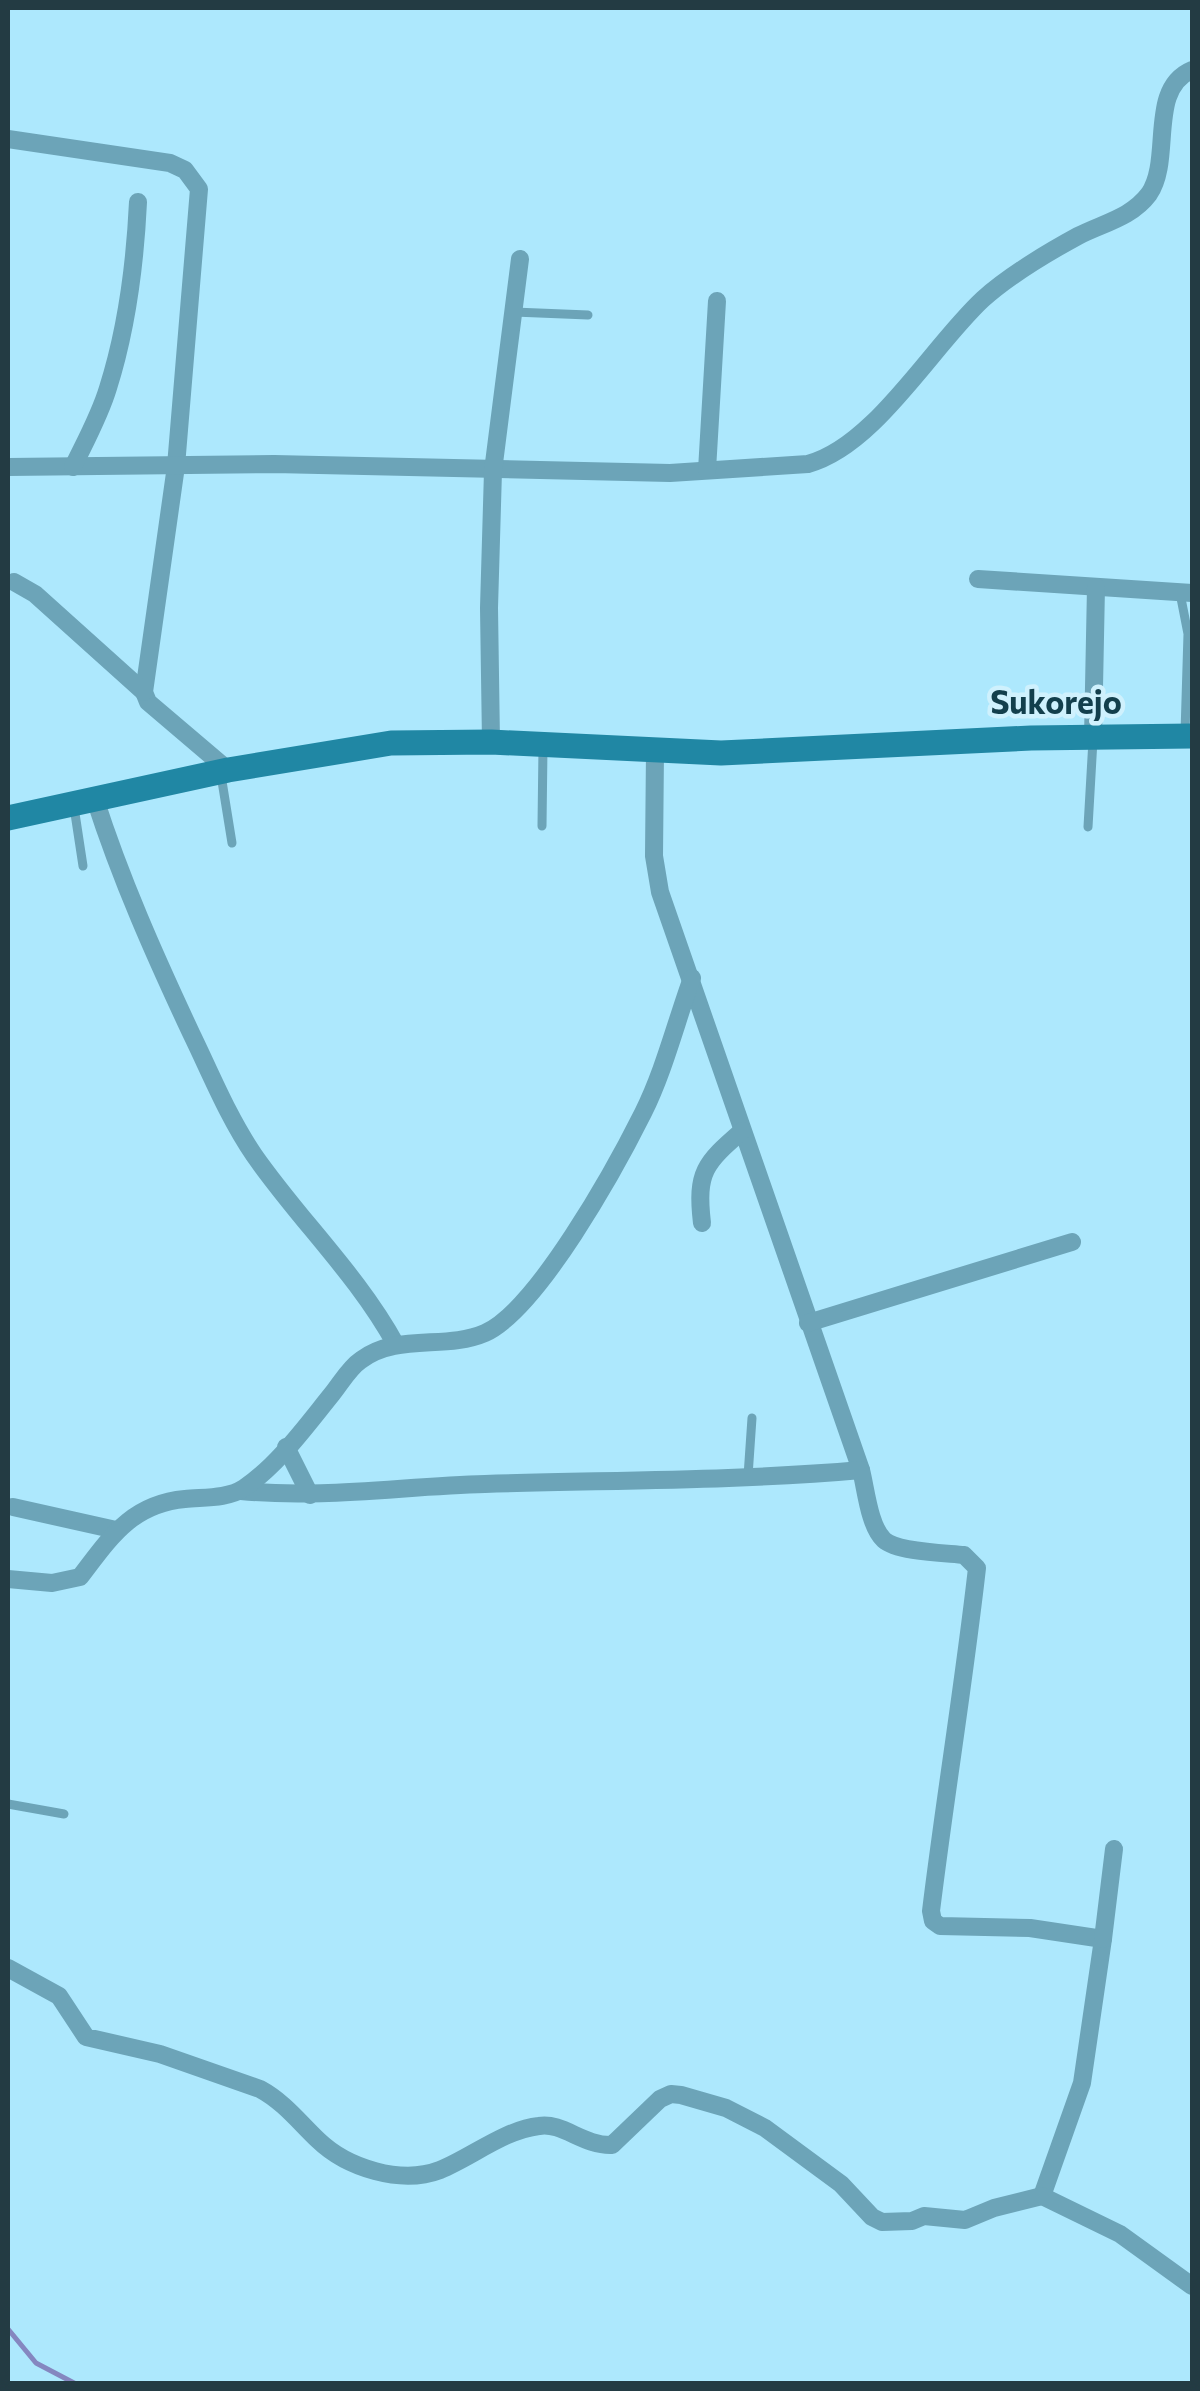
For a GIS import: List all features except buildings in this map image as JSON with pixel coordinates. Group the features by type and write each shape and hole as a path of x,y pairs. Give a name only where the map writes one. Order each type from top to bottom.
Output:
{"street":[{"path":"8,467 274,464 670,473 808,464 828,458 847,445 898,395 984,299 1043,255 1135,208 1150,192 1157,176 1166,104 1173,86 1192,70"},
{"path":"8,139 170,163 185,170 199,189 176,466 144,692"},
{"path":"72,467 108,391 118,352 134,264 138,202"},
{"path":"491,742 489,608 494,471 520,259"},
{"path":"707,470 717,301"},
{"path":"978,579 1186,593"},
{"path":"14,582 35,594 225,771"},
{"path":"1093,738 1096,587"},
{"path":"8,818 225,771 391,743 491,742 655,752 761,752 1188,736"},
{"path":"655,752 655,874 861,1470 876,1529 895,1546 964,1555 977,1568 963,1693 942,1816 932,1921 940,1926 1030,1928 1103,1939"},
{"path":"84,802 223,1102 263,1167 355,1278 396,1345"},
{"path":"241,1491 286,1447 359,1361 396,1345 446,1343 488,1332 530,1295 574,1234 644,1111 692,978"},
{"path":"702,1223 698,1194 702,1174 711,1159 742,1131"},
{"path":"808,1323 1072,1242"},
{"path":"286,1447 310,1494"},
{"path":"8,1579 52,1582 80,1577 116,1530 146,1509 164,1502 241,1491 310,1494 486,1484 748,1479 861,1470"},
{"path":"13,1507 116,1530"},
{"path":"1042,2196 1082,2083 1114,1849"},
{"path":"8,1968 59,1996 86,2037 160,2054 260,2089 276,2098 320,2143 344,2159 376,2172 436,2172 523,2130 545,2125 585,2142 612,2144 660,2099 671,2094 726,2108 765,2128 841,2184 872,2217 882,2222 924,2216 966,2220 994,2208 1042,2196 1120,2234 1192,2286"}],"lane":[{"path":"514,312 588,316"},
{"path":"1186,593 1188,736"},
{"path":"1088,828 1093,738"},
{"path":"542,744 542,826"},
{"path":"225,771 232,843"},
{"path":"82,866 84,802"},
{"path":"748,1479 752,1418"},
{"path":"8,1804 64,1814"}],"waterway":[{"path":"8,2329 36,2363 76,2384"}],"district":[{"name":"Sukorejo","path":"1056,703"}]}
